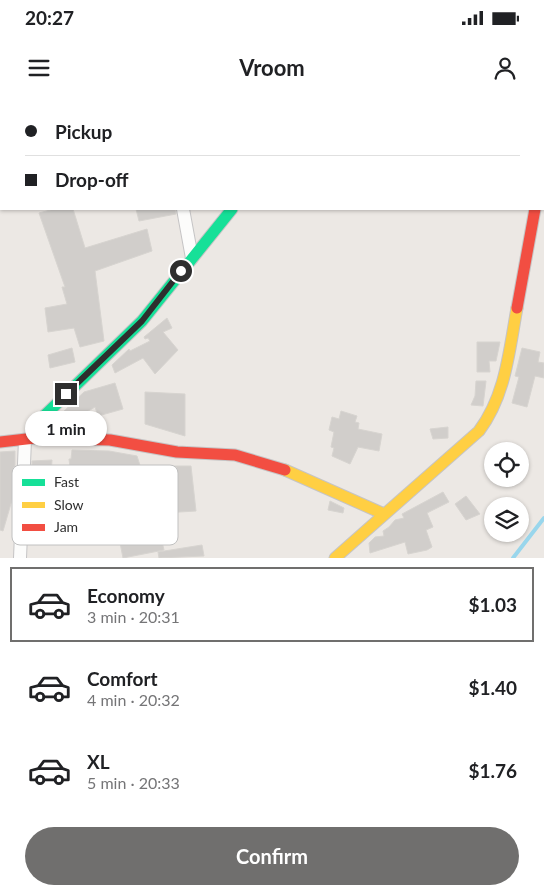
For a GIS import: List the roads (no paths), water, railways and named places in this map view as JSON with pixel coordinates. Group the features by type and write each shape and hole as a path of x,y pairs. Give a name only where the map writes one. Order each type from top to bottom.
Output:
{"street":[{"path":"183,210 192,258"},
{"path":"28,465 30,439 42,418 142,321 231,210"},
{"path":"335,558 480,431 491,415 502,384 535,210"},
{"path":"0,442 30,439 110,440 176,452 235,455 289,471 384,514"},
{"path":"20,558 21,545"}],"waterway":[{"path":"513,558 544,518"}]}
